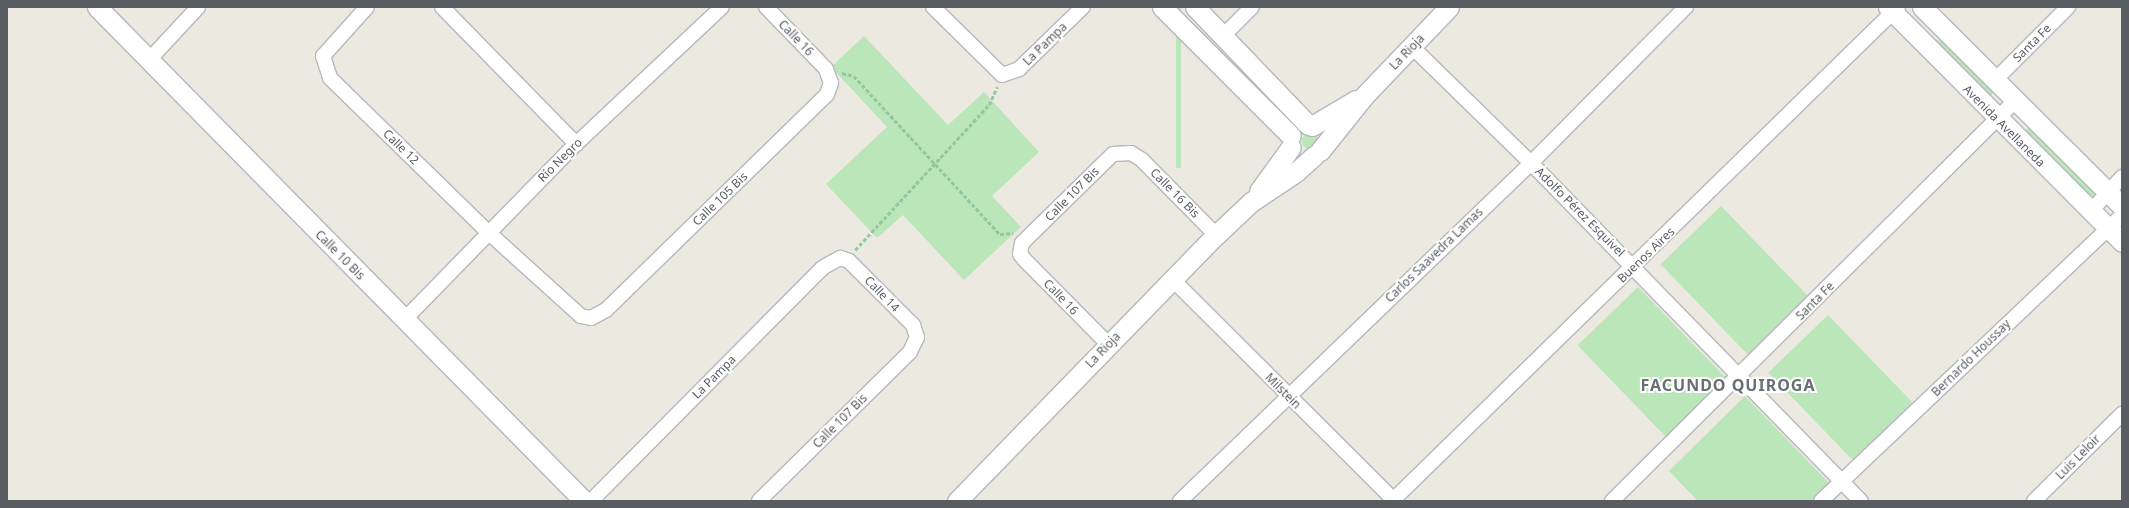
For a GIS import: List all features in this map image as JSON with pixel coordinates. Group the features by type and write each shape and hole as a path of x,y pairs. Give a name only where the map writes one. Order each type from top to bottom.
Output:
{"main road":[{"name":"Calle 10 Bis","path":"97,7 584,501"},
{"path":"1162,7 1291,142 1303,157 1317,153 1322,137 1222,37 1195,7"},
{"name":"La Rioja","path":"958,501 1108,344 1216,235 1251,202 1296,172 1317,153 1364,96 1449,7"},
{"path":"1922,7 2017,99 2122,206"},
{"name":"Avenida Avellaneda","path":"1893,8 1996,120 2122,242"},
{"name":"La Rioja","path":"1310,126 1364,96"},
{"path":"1291,142 1298,128 1310,126"},
{"name":"La Rioja","path":"1251,202 1291,142"}],"street":[{"path":"149,60 198,7"},
{"name":"Calle 12","path":"367,7 323,56 330,78 489,233 581,316 591,318"},
{"path":"442,7 576,144"},
{"name":"Río Negro","path":"404,320 576,144 722,7"},
{"name":"Calle 16","path":"766,7 826,69"},
{"path":"934,7 1002,75"},
{"name":"La Pampa","path":"1002,75 1019,69 1083,7"},
{"path":"1222,37 1252,7"},
{"name":"Carlos Saavedra Lamas","path":"1180,501 1287,395 1531,163 1686,7"},
{"name":"Santa Fe","path":"1996,79 2068,7"},
{"name":"Buenos Aires","path":"1394,500 1634,267 1893,8"},
{"name":"Adolfo Pérez Esquivel","path":"1412,47 1531,163 1862,501"},
{"name":"Calle 105 Bis","path":"591,318 606,310 827,94 831,83 826,69"},
{"name":"Santa Fe","path":"1612,501 1739,377 2017,99"},
{"name":"Calle 16 Bis","path":"1131,153 1142,160 1216,235"},
{"name":"Calle 107 Bis","path":"1021,246 1113,154 1131,153"},
{"path":"2091,211 2122,177"},
{"name":"Bernardo Houssay","path":"1821,501 2122,215"},
{"name":"Calle 16","path":"1021,246 1024,259 1108,344"},
{"name":"La Pampa","path":"591,501 822,268 845,259"},
{"name":"Calle 14","path":"845,259 913,325 917,337"},
{"name":"Milstein","path":"1173,280 1394,500"},
{"name":"Calle 107 Bis","path":"759,501 910,352 917,337"},
{"name":"Luis Leloir","path":"2034,501 2122,414"}],"path":[{"path":"826,69 854,76 934,165 1000,234 1013,232 1021,246"},
{"path":"845,259 989,105 1002,75"}],"green space":[{"path":"1176,7 1181,7 1181,168 1176,168"},
{"path":"1918,22 1935,39 1950,44 1996,91 1989,97"},
{"path":"864,36 948,125 984,92 1039,152 992,196 1021,227 964,280 903,215 877,238 826,184 887,127 831,67"},
{"path":"2031,125 2100,194 2093,201 2024,132"},
{"path":"1310,133 1316,135 1318,141 1316,147 1310,149 1304,147 1302,141 1304,135"},
{"path":"1721,206 1809,297 1749,356 1661,264"},
{"path":"1638,287 1726,378 1666,437 1578,345"},
{"path":"1828,315 1917,407 1857,465 1768,373"},
{"path":"1745,396 1834,488 1820,501 1698,501 1669,471"}],"district":[{"name":"FACUNDO QUIROGA","path":"1728,385"}]}
